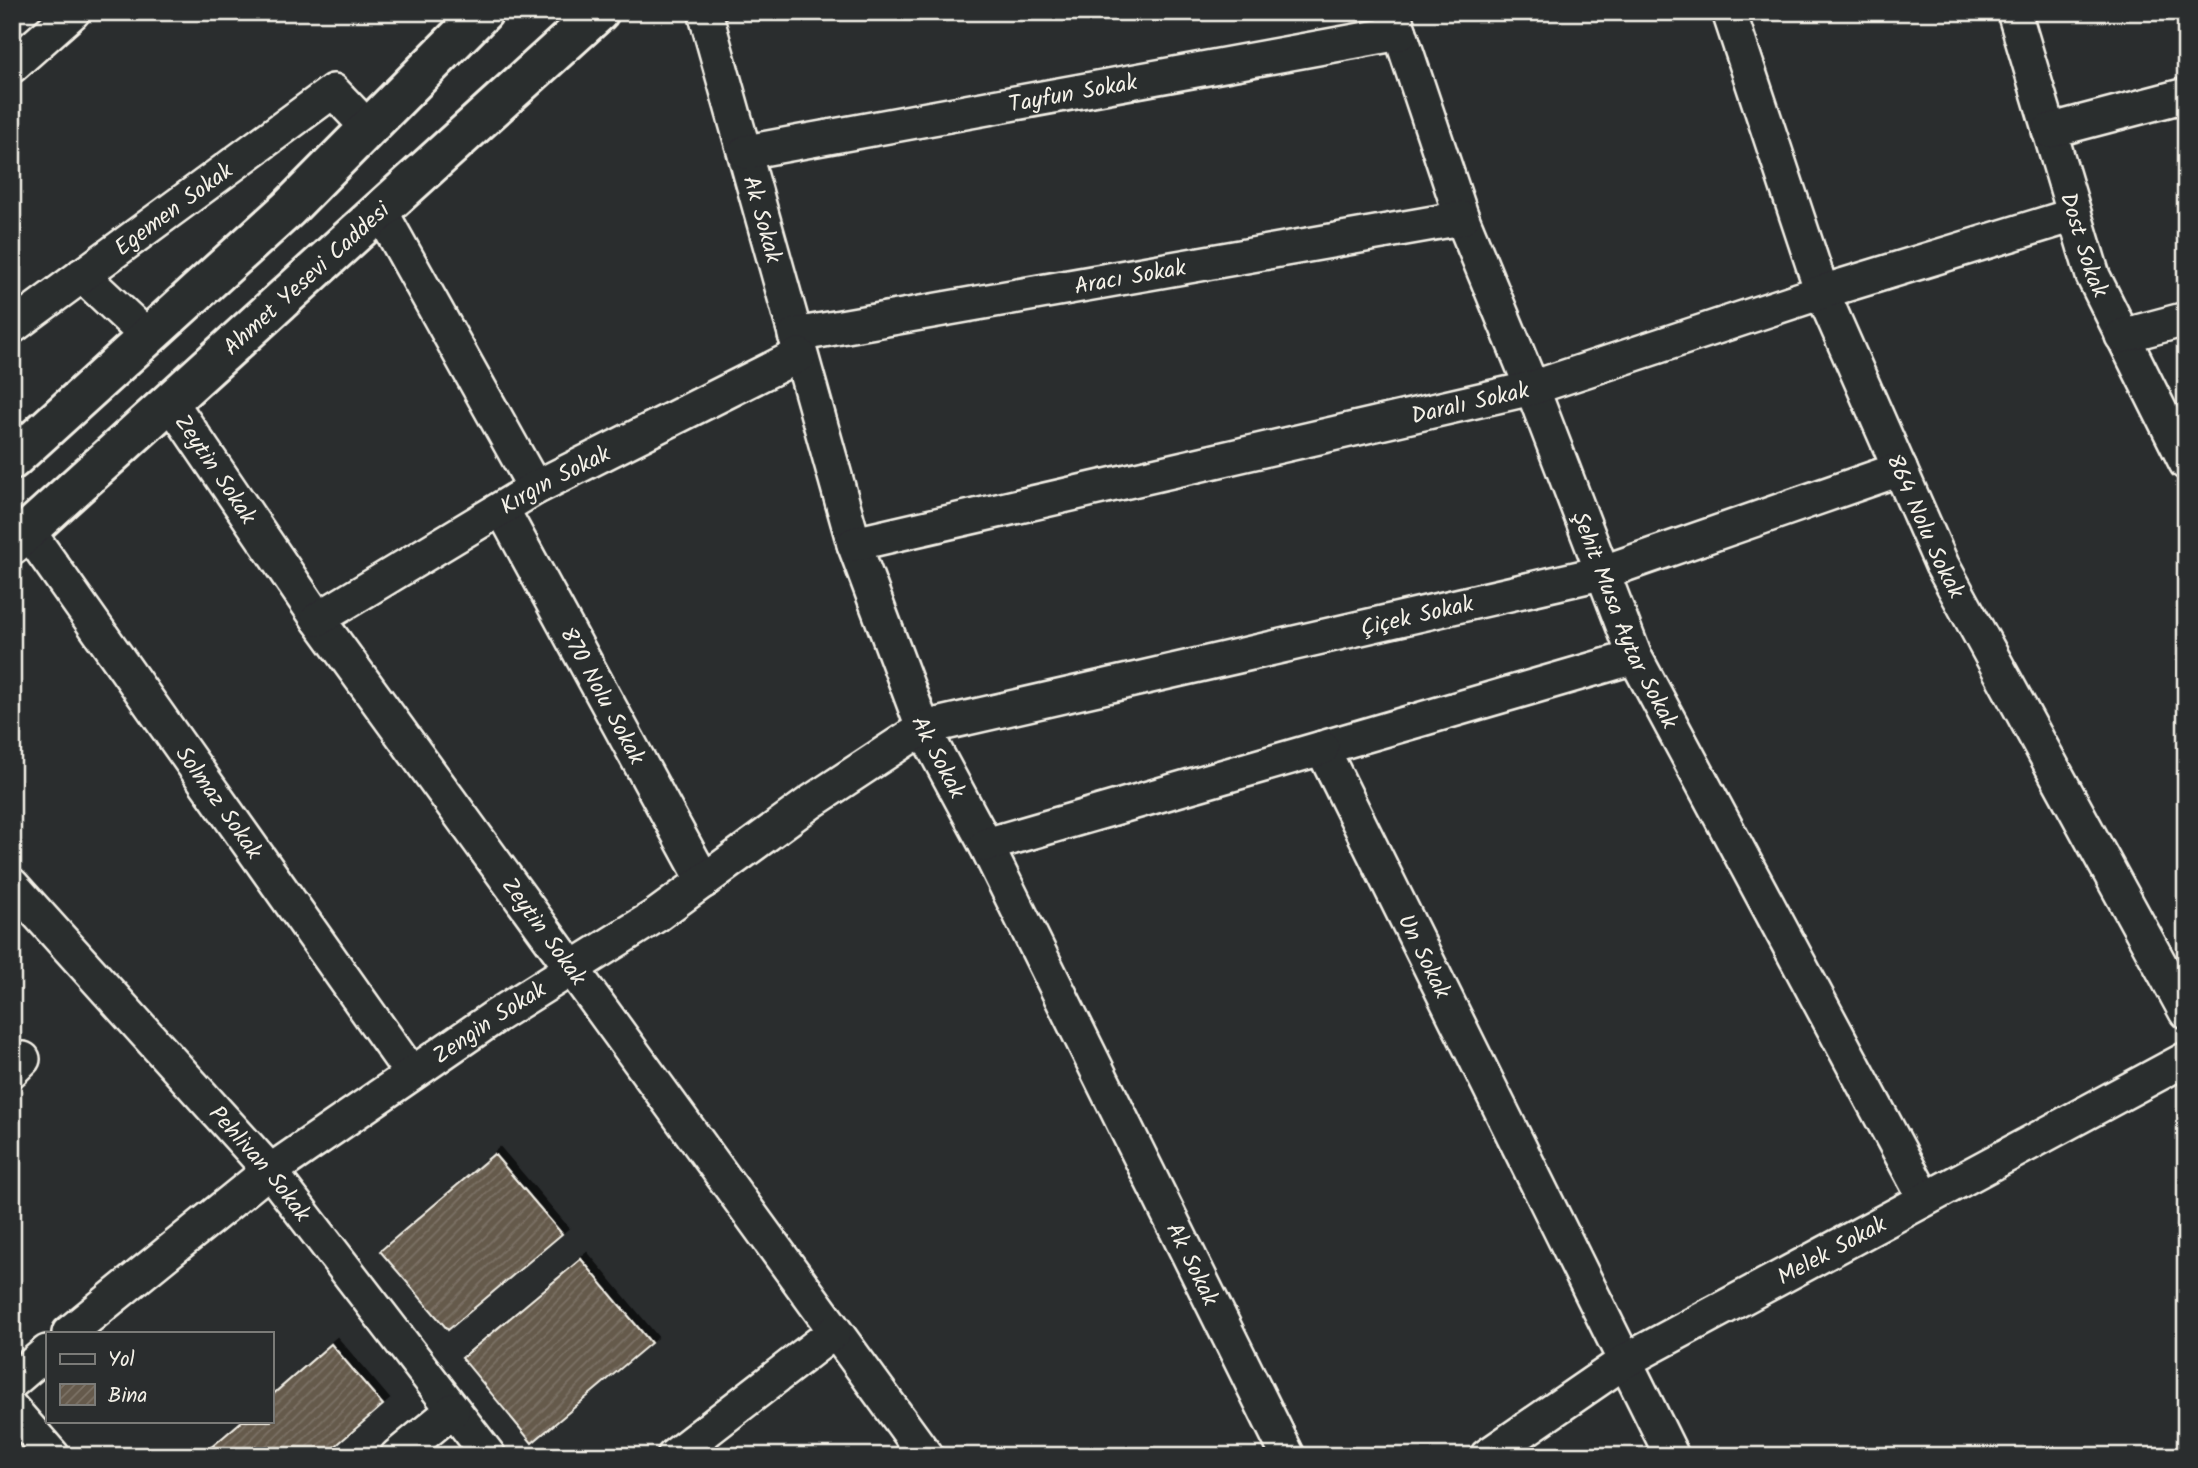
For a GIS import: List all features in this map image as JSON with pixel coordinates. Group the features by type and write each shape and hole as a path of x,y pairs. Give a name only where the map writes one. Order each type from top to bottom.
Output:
{"main road":[{"path":"12,460 288,209 483,12"},
{"name":"Ahmet Yesevi Caddesi","path":"20,538 599,12"}],"street":[{"path":"12,66 73,12"},
{"name":"Ak Sokak","path":"705,12 854,544 923,728 986,845 1288,1456"},
{"name":"864 Nolu Sokak","path":"1729,12 1822,292 1942,565 2186,1012"},
{"name":"Dost Sokak","path":"2014,12 2093,276 2186,463"},
{"name":"Tayfun Sokak","path":"746,152 1396,23"},
{"name":"Şehit Musa Aytar Sokak","path":"1396,23 1462,218 1532,388 1635,657 1924,1198"},
{"name":"Egemen Sokak","path":"12,327 333,91 368,128"},
{"path":"2049,131 2186,95"},
{"path":"380,210 535,488"},
{"name":"Daralı Sokak","path":"854,544 1532,388 1822,292 2074,215"},
{"name":"Aracı Sokak","path":"797,345 1462,218"},
{"path":"82,275 148,337"},
{"path":"2122,336 2186,319"},
{"name":"Kırgın Sokak","path":"318,619 535,488 797,345"},
{"name":"Zeytin Sokak","path":"170,401 318,619 926,1456"},
{"name":"Çiçek Sokak","path":"923,728 1601,573 1900,469"},
{"name":"870 Nolu Sokak","path":"502,509 704,881"},
{"name":"Solmaz Sokak","path":"20,538 411,1073"},
{"path":"986,845 1635,657"},
{"name":"Zengin Sokak","path":"70,1332 121,1287 270,1171 411,1073 657,915 811,802 923,728"},
{"name":"Un Sokak","path":"1322,748 1672,1456"},
{"name":"Pehlivan Sokak","path":"12,885 270,1171 489,1456"},
{"name":"Melek Sokak","path":"1487,1456 1625,1361 2186,1059"},
{"path":"674,1456 834,1332"},
{"path":"12,1382 46,1353"},
{"path":"12,1409 53,1456"},
{"path":"397,1456 453,1410"}],"building":[{"path":"494,1154 562,1234 448,1330 380,1251"},
{"path":"581,1259 651,1343 532,1443 462,1358"},
{"path":"331,1344 383,1405 324,1456 201,1456 241,1422 273,1422 273,1394"}]}
